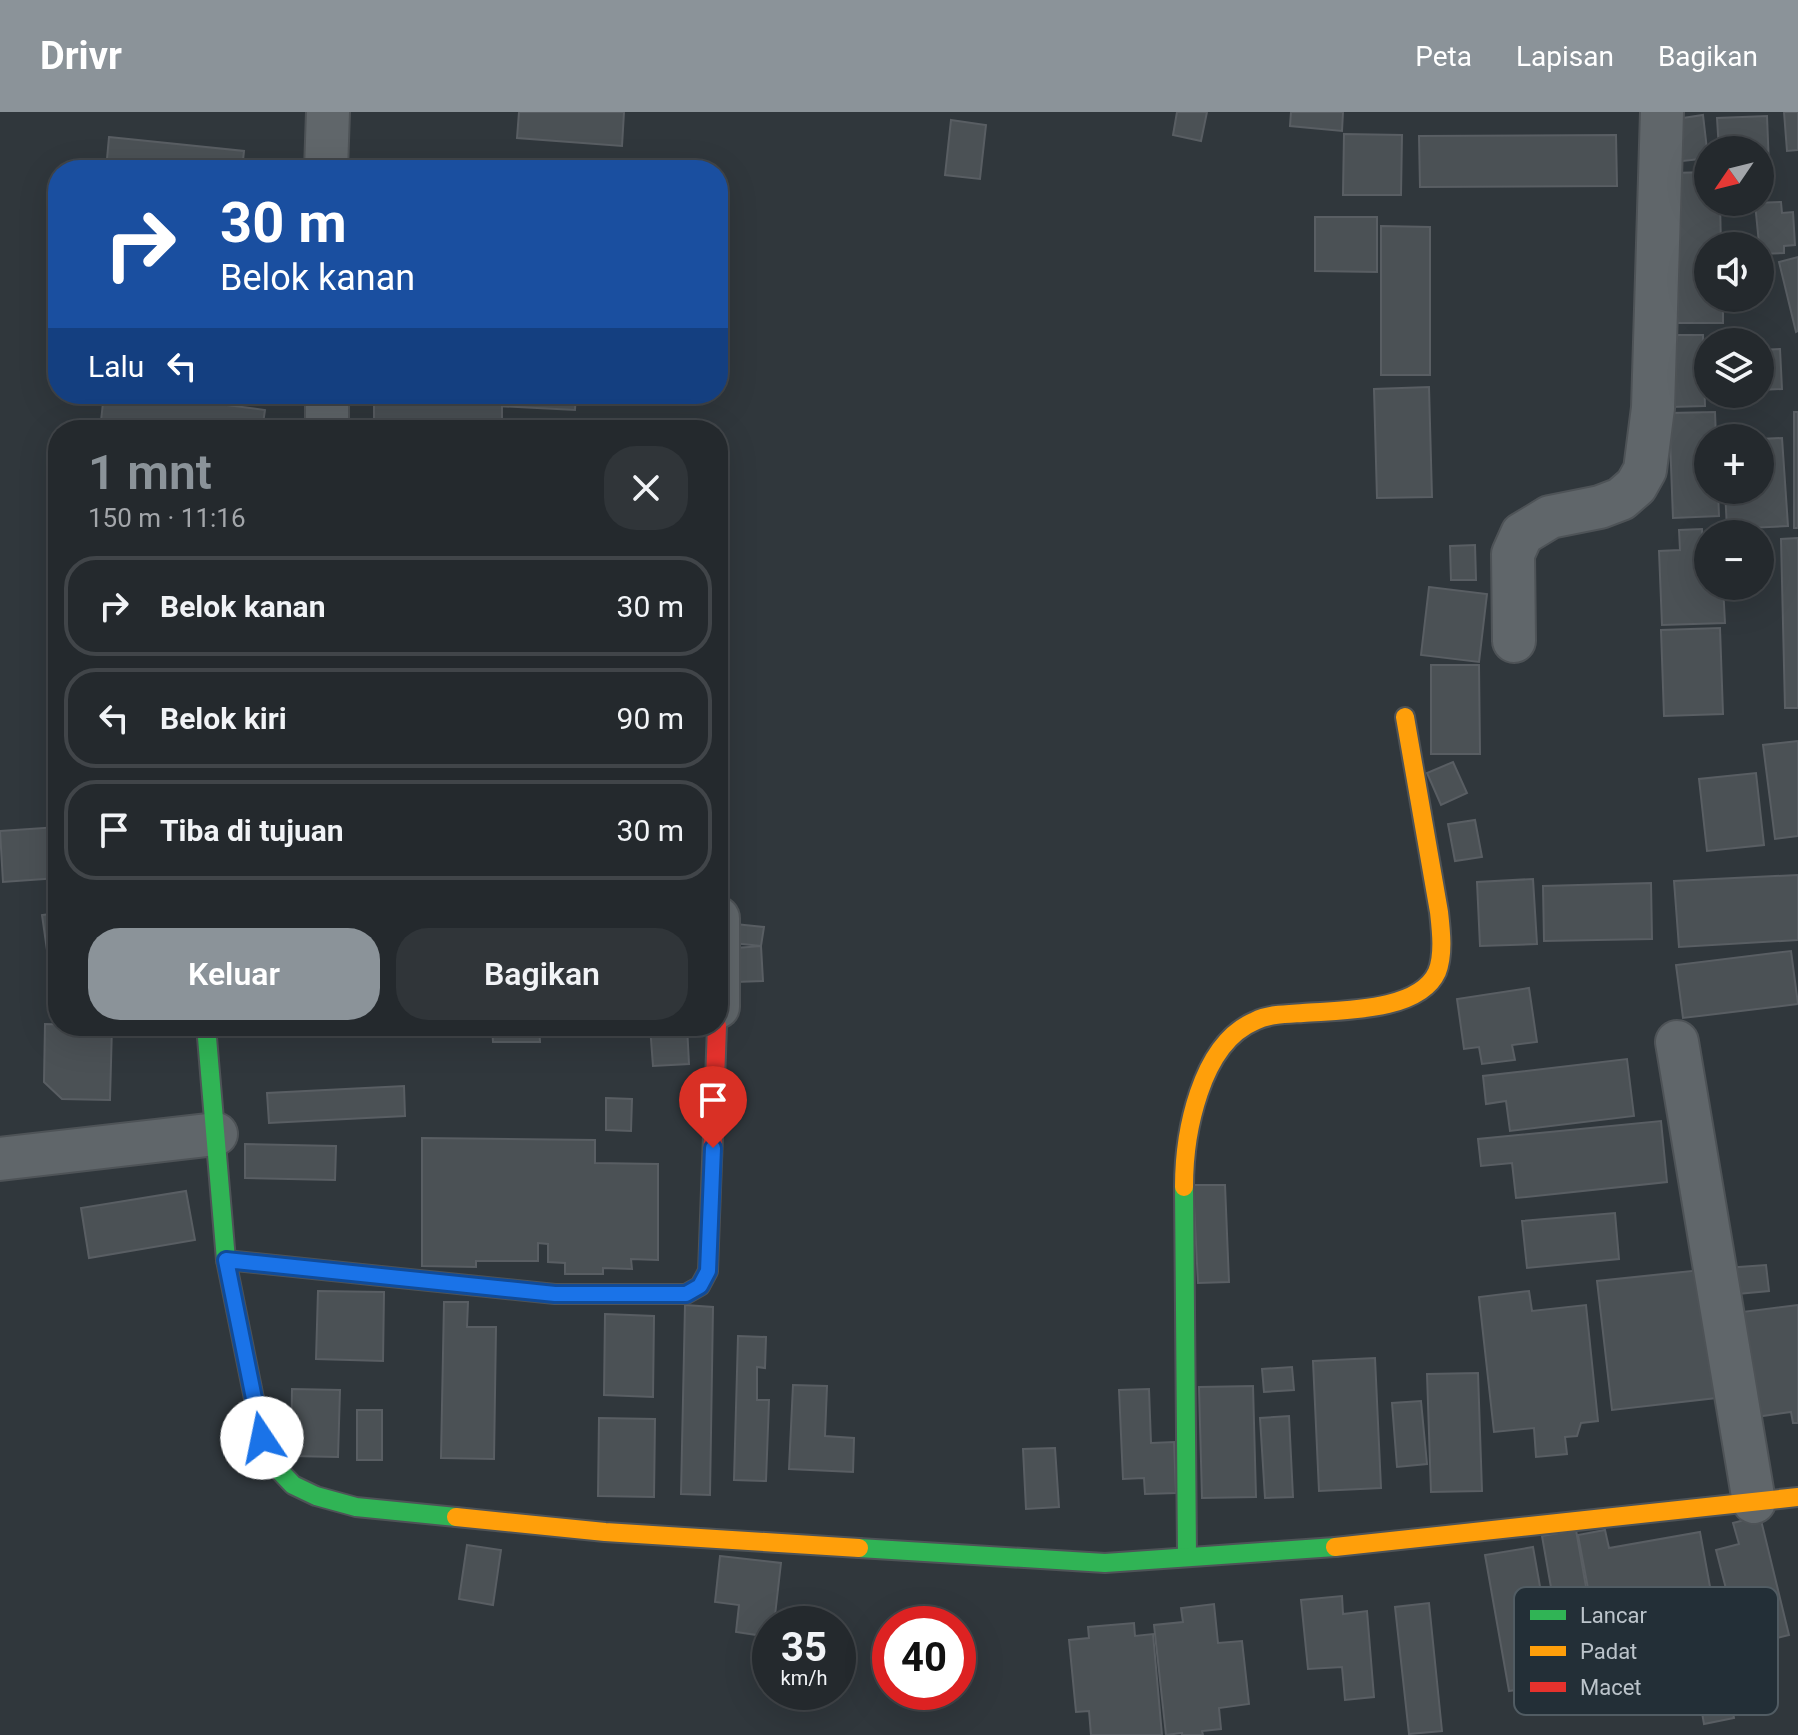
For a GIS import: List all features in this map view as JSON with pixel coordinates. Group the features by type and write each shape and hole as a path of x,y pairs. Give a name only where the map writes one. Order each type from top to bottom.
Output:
{"street":[{"path":"326,160 328,112"},
{"path":"1637,112 1652,112"},
{"path":"1514,641 1513,554 1522,534 1550,517 1569,515 1621,499 1636,486 1645,470 1653,408 1662,112"},
{"path":"1187,1557 1184,1171 1205,1074 1229,1039 1258,1020 1398,1002 1425,989 1437,973 1441,924 1405,717"},
{"path":"207,1036 226,1260 262,1438 276,1467 293,1485 316,1496 356,1507 605,1532 1105,1563 1359,1545 1798,1497"},
{"path":"226,1260 555,1294 686,1294 700,1286 708,1271 717,1036"},
{"path":"1677,1042 1754,1502"},
{"path":"0,1159 216,1134"}],"building":[{"path":"519,112 624,112 622,146 517,138"},
{"path":"1177,112 1207,112 1201,141 1173,135"},
{"path":"1291,112 1343,112 1342,131 1290,126"},
{"path":"1784,112 1798,112 1798,150 1787,151"},
{"path":"1703,115 1705,136 1694,136 1694,160 1674,162 1669,120"},
{"path":"1767,116 1768,136 1718,136 1717,118"},
{"path":"951,120 986,125 980,179 945,175"},
{"path":"1344,134 1402,135 1401,195 1343,195"},
{"path":"1616,135 1617,186 1420,187 1419,136"},
{"path":"109,137 244,151 243,160 107,160"},
{"path":"1694,172 1694,216 1720,216 1721,232 1694,232 1694,312 1723,312 1723,323 1676,323 1672,173"},
{"path":"1774,202 1781,202 1782,213 1793,212 1795,245 1784,246 1784,253 1774,253 1774,232 1758,232 1756,216 1774,216"},
{"path":"1315,217 1377,217 1377,272 1315,271"},
{"path":"1381,226 1430,227 1430,375 1381,375"},
{"path":"1798,257 1798,331 1796,332 1779,262"},
{"path":"1669,335 1694,335 1694,406 1670,407"},
{"path":"1774,349 1780,349 1782,389 1774,389"},
{"path":"1429,387 1432,497 1377,498 1374,389"},
{"path":"103,404 218,404 265,410 264,420 101,420"},
{"path":"374,404 502,404 502,420 374,420"},
{"path":"456,404 575,404 575,410"},
{"path":"1715,412 1715,424 1694,424 1694,504 1719,504 1719,516 1673,518 1669,413"},
{"path":"1794,412 1798,412 1798,528 1794,528"},
{"path":"1774,438 1782,438 1788,526 1774,527 1774,520 1727,520 1726,504 1774,504"},
{"path":"1694,529 1694,600 1724,600 1725,623 1662,625 1659,551 1680,550 1679,530"},
{"path":"1798,538 1798,708 1785,708 1781,539"},
{"path":"1475,545 1476,580 1451,580 1450,546"},
{"path":"1429,587 1487,594 1479,662 1421,655"},
{"path":"1720,628 1723,714 1664,716 1661,630"},
{"path":"1431,665 1479,665 1480,754 1431,754"},
{"path":"1798,741 1798,836 1775,839 1763,745"},
{"path":"1453,762 1467,793 1441,805 1427,773"},
{"path":"1756,773 1764,845 1707,851 1699,779"},
{"path":"1475,820 1482,857 1455,861 1448,824"},
{"path":"48,828 48,879 3,882 0,831"},
{"path":"1798,875 1798,940 1679,947 1674,881"},
{"path":"1533,879 1537,944 1480,946 1477,882"},
{"path":"1651,883 1652,939 1544,941 1543,886"},
{"path":"48,914 48,957 42,915"},
{"path":"735,924 764,927 761,946 733,943"},
{"path":"761,946 763,981 736,982 736,948"},
{"path":"1791,951 1798,1004 1683,1018 1676,965"},
{"path":"1529,988 1537,1042 1512,1045 1515,1060 1482,1064 1479,1047 1464,1049 1457,999"},
{"path":"45,1024 48,1024 48,1036 112,1036 110,1100 62,1099 44,1082"},
{"path":"493,1036 540,1036 540,1042 493,1042"},
{"path":"651,1036 688,1036 689,1064 653,1066"},
{"path":"1627,1059 1634,1116 1510,1131 1506,1101 1486,1104 1483,1076"},
{"path":"404,1086 405,1116 269,1123 267,1093"},
{"path":"606,1098 632,1099 631,1131 606,1130"},
{"path":"1661,1121 1667,1182 1516,1198 1512,1163 1481,1166 1478,1139"},
{"path":"422,1138 595,1140 595,1163 658,1164 658,1260 631,1259 632,1269 603,1268 603,1274 565,1274 565,1263 548,1262 548,1244 538,1243 538,1261 476,1261 476,1267 422,1266"},
{"path":"245,1144 336,1146 335,1180 245,1178"},
{"path":"1193,1185 1225,1185 1229,1282 1198,1283"},
{"path":"186,1191 195,1240 89,1258 81,1208"},
{"path":"1615,1213 1619,1259 1527,1268 1522,1221"},
{"path":"1766,1265 1769,1291 1727,1295 1725,1268"},
{"path":"1711,1269 1725,1397 1612,1410 1597,1281"},
{"path":"318,1291 384,1292 383,1361 316,1359"},
{"path":"1529,1291 1532,1311 1586,1305 1598,1421 1581,1423 1577,1436 1565,1437 1567,1454 1536,1457 1534,1428 1494,1432 1479,1297"},
{"path":"444,1302 468,1302 467,1327 496,1327 494,1459 441,1458"},
{"path":"685,1305 713,1307 710,1495 681,1494"},
{"path":"1798,1305 1798,1423 1793,1423 1791,1412 1749,1418 1734,1313"},
{"path":"605,1314 654,1316 653,1397 604,1395"},
{"path":"738,1336 766,1337 765,1368 757,1367 757,1400 769,1400 766,1481 734,1480"},
{"path":"1375,1358 1381,1488 1319,1491 1313,1361"},
{"path":"1292,1367 1294,1390 1264,1392 1262,1369"},
{"path":"1478,1373 1482,1491 1431,1492 1427,1374"},
{"path":"793,1385 827,1386 825,1436 854,1438 853,1472 789,1469"},
{"path":"1253,1386 1256,1497 1202,1498 1199,1387"},
{"path":"292,1389 340,1390 338,1457 291,1456"},
{"path":"1149,1389 1151,1443 1174,1442 1176,1493 1145,1494 1144,1478 1123,1479 1119,1390"},
{"path":"1421,1401 1427,1464 1397,1467 1392,1403"},
{"path":"357,1410 382,1410 382,1460 357,1460"},
{"path":"1289,1416 1293,1497 1265,1498 1260,1418"},
{"path":"599,1418 655,1419 654,1497 598,1496"},
{"path":"1055,1448 1059,1507 1026,1509 1023,1449"},
{"path":"1760,1516 1777,1587 1726,1587 1716,1550 1739,1544 1733,1523"},
{"path":"1576,1530 1586,1587 1551,1587 1542,1536"},
{"path":"1605,1530 1609,1548 1700,1532 1710,1587 1588,1587 1578,1535"},
{"path":"467,1545 501,1550 493,1605 459,1599"},
{"path":"1533,1547 1540,1587 1514,1587 1514,1690 1509,1691 1485,1555"},
{"path":"720,1556 781,1563 776,1606 752,1606 752,1634 736,1632 739,1605 715,1602"},
{"path":"1778,1590 1789,1635 1778,1638"},
{"path":"1342,1596 1343,1614 1367,1611 1374,1697 1345,1700 1342,1667 1308,1669 1301,1600"},
{"path":"1429,1603 1442,1731 1409,1734 1395,1607"},
{"path":"1214,1604 1218,1643 1242,1641 1249,1704 1219,1708 1221,1729 1202,1731 1203,1735 1166,1735 1154,1625 1183,1622 1181,1608"},
{"path":"1134,1623 1135,1636 1153,1634 1162,1735 1091,1735 1089,1711 1076,1712 1069,1640 1089,1638 1088,1627"},
{"path":"1702,1715 1733,1715 1734,1718 1704,1724"}],"traffic: fast":[{"path":"207,1036 226,1260 262,1438 276,1467 293,1485 316,1496 356,1507 456,1517"},
{"path":"1184,1187 1187,1557"},
{"path":"859,1548 1105,1563 1335,1547"}],"traffic: slow":[{"path":"1184,1187 1187,1142 1199,1093 1208,1070 1236,1033 1255,1021 1272,1016 1357,1009 1396,1002 1428,985 1437,972 1441,950 1439,912 1405,717"},
{"path":"1335,1547 1798,1497"},
{"path":"456,1517 605,1532 859,1548"}],"traffic: jam":[{"path":"226,1260 555,1294 686,1294 700,1286 708,1271 717,1036"}],"route":[{"path":"262,1438 226,1260 555,1294 686,1294 700,1286 708,1271 713,1148"}]}
